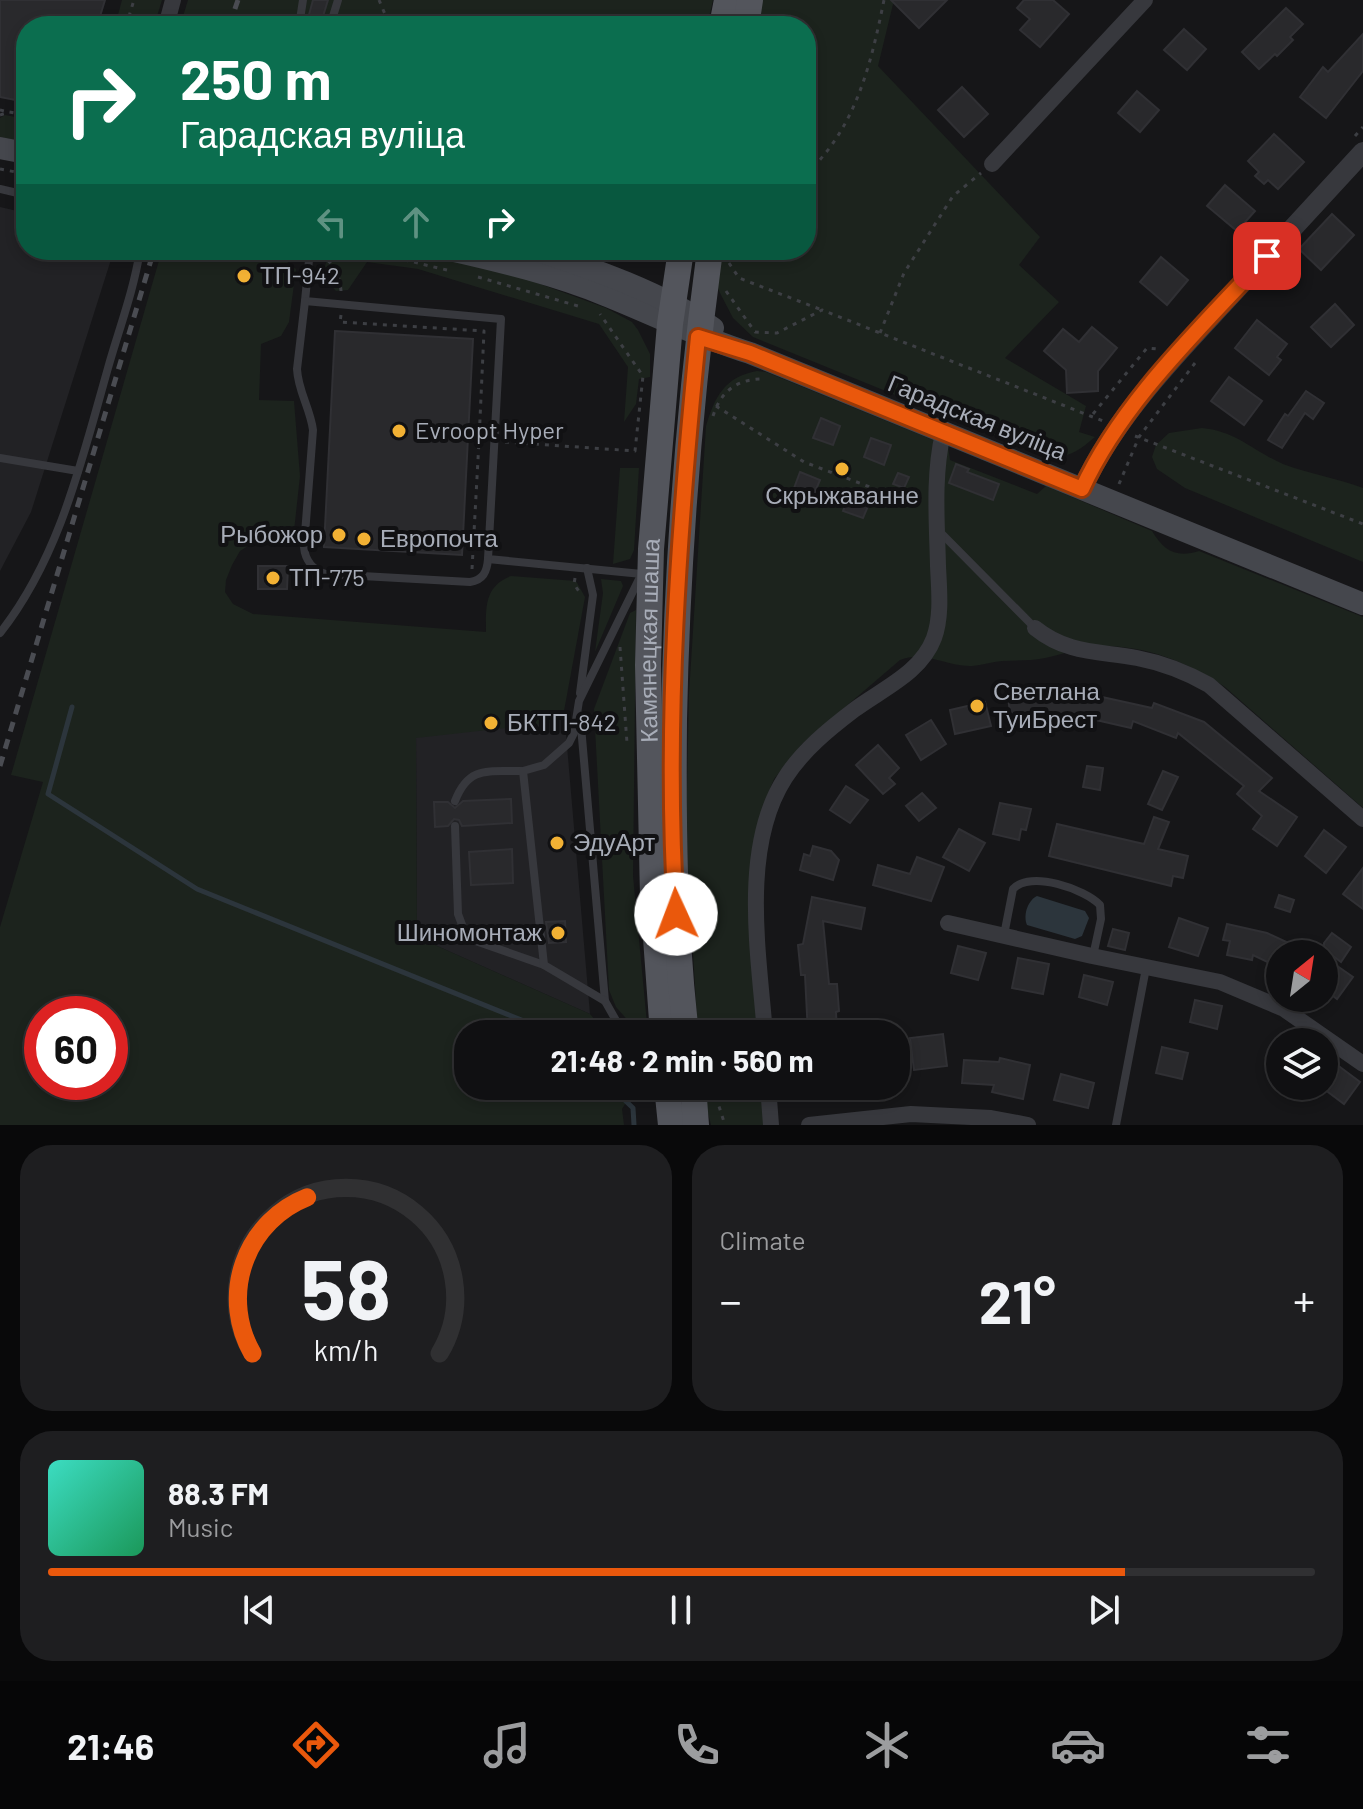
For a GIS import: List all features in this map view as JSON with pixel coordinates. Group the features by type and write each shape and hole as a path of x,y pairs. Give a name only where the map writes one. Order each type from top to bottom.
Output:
{"main road":[{"path":"563,260 611,277 672,315"},
{"name":"Камянецкая шаша","path":"662,1020 648,745 651,549 680,260"},
{"name":"Камянецкая шаша","path":"685,1020 675,889 675,686 680,542 700,328 717,260"},
{"path":"453,261 559,279 672,315"},
{"name":"Гарадская вуліца","path":"672,315 750,353 1363,604"},
{"path":"668,1100 671,1125"},
{"path":"696,1125 698,1100"},
{"path":"701,1100 705,1125"}],"street":[{"path":"992,164 1145,0"},
{"path":"1082,489 1097,456 1116,428 1172,361 1363,152"},
{"path":"764,1020 757,931 759,847 770,807 785,777 807,751 835,725 902,677 927,653 935,636 938,615 937,463 943,433"},
{"path":"1035,628 1062,646 1162,664 1197,678 1229,701 1363,819"},
{"path":"948,923 1220,982 1284,1009 1363,1064"},
{"path":"769,1100 771,1125"},
{"path":"809,1125 911,1114 977,1116 1028,1125"}],"lane":[{"path":"0,632 16,613 39,573 66,510 137,260"},
{"path":"305,301 501,319 488,559 480,579 470,582 326,574 315,569 306,559 304,547 313,430 312,417 297,380 297,369 309,260"},
{"path":"0,458 78,471"},
{"path":"937,530 1035,628"},
{"path":"616,1020 605,1001 579,701 642,574 651,549"},
{"path":"488,559 642,574"},
{"path":"455,801 463,784 475,773 523,771 544,765 569,743 574,733 593,595 587,568"},
{"path":"523,771 544,965"},
{"path":"455,826 458,914 467,938 544,965 605,1001"},
{"path":"1004,935 1013,889 1024,881 1044,881 1086,893 1100,905 1101,919 1092,956"},
{"path":"1116,1125 1147,967"}],"path":[{"path":"816,163 837,140 849,117 874,52 884,0"},
{"path":"880,333 904,273 953,196 992,164"},
{"path":"327,260 336,270 342,306 340,322 484,331 470,582"},
{"path":"723,260 739,278 1116,428"},
{"path":"468,275 600,313 643,376 635,451 479,441"},
{"path":"724,285 755,332 777,333 822,310"},
{"path":"1111,501 1139,437 1196,361"},
{"path":"713,417 716,406 804,462 936,512"},
{"path":"1139,437 1363,524"},
{"path":"575,567 574,584 583,597"},
{"path":"707,1100 725,1125"}],"shaded area":[{"path":"122,0 162,0 157,16 118,16"},
{"path":"188,0 713,0 709,16 183,16"},
{"path":"761,0 894,0 878,66 1040,237 1019,265 1059,302 1005,358 1086,406 1079,432 1095,437 1073,453 1046,456 753,337 733,318 714,278 715,260 816,260 816,16 759,16"},
{"path":"5,115 16,117 16,140 0,137 0,118"},
{"path":"0,207 16,211 16,260 111,260 31,512 0,571"},
{"path":"159,260 286,260 296,269 289,322 281,336 261,344 259,400 294,401 300,476 294,531 277,539 256,541 240,551 226,580 225,592 233,604 253,614 486,632 488,599 502,580 511,576 576,581 585,597 564,711 549,723 416,738 417,937 590,1014 595,1020 454,1020 454,1100 627,1100 622,1109 624,1125 0,1125 0,927 43,782 11,775"},
{"path":"327,260 454,260 499,269 606,308 632,322 650,354 650,377 639,379 636,404 624,422 628,367 599,324 418,269 367,262 348,290 336,291 322,276"},
{"path":"766,372 948,446 950,460 1037,494 1046,486 1152,531 1161,544 1171,551 1184,554 1199,551 1363,617 1363,808 1225,687 1165,657 1133,648 1099,646 1040,659 972,666 909,657 900,660 802,744 774,779 755,839 762,1020 697,1020 686,840 689,694 706,426 722,390 746,374"},
{"path":"1202,428 1235,437 1283,464 1363,488 1363,562 1185,488 1157,469 1152,457 1156,445 1169,433"},
{"path":"620,468 639,468 634,550 630,559 613,564"},
{"path":"601,579 621,581 623,586 595,652 603,593"},
{"path":"636,610 633,876 647,1020 628,1020 616,1007 609,990 594,709 630,613"},
{"path":"564,711 590,1014 417,937 416,737 549,723"},
{"path":"1037,896 1085,911 1089,918 1082,936 1075,939 1027,925 1027,909"},
{"path":"705,1100 765,1100 766,1125 711,1125"}],"building":[{"path":"0,0 105,0 100,16 16,16 16,100 0,97"},
{"path":"313,0 328,0 323,16 309,16"},
{"path":"891,0 947,0 919,28"},
{"path":"1024,0 1053,0 1069,14 1040,47 1020,30 1030,19 1017,8"},
{"path":"1286,8 1303,24 1290,37 1293,40 1259,69 1242,52"},
{"path":"1184,29 1206,49 1187,70 1164,50"},
{"path":"1363,34 1363,71 1326,118 1300,97 1323,67 1328,72"},
{"path":"962,87 988,114 964,137 938,110"},
{"path":"1137,91 1159,110 1140,132 1118,113"},
{"path":"1274,134 1304,162 1278,189 1268,180 1264,184 1255,176 1259,172 1248,161"},
{"path":"1225,185 1255,211 1237,231 1207,206"},
{"path":"1332,214 1354,235 1321,270 1299,249"},
{"path":"1161,257 1188,280 1167,305 1140,282"},
{"path":"1335,304 1354,325 1331,347 1311,327"},
{"path":"1257,320 1287,344 1277,357 1281,360 1269,375 1235,348"},
{"path":"1092,327 1117,348 1098,371 1098,391 1067,393 1066,370 1044,351 1063,329 1079,342"},
{"name":"Evroopt Hyper","path":"335,331 473,339 462,555 324,547"},
{"path":"1229,377 1262,401 1244,425 1211,401"},
{"path":"1306,391 1324,403 1313,419 1305,413 1282,448 1268,440 1285,414 1288,416"},
{"path":"821,418 840,426 833,445 813,438"},
{"path":"871,438 891,445 884,465 864,457"},
{"path":"956,464 969,469 967,472 999,484 993,500 949,483"},
{"path":"800,472 820,480 812,499 793,491"},
{"path":"898,473 909,477 904,488 893,484"},
{"path":"851,491 871,499 863,518 843,511"},
{"name":"ТП-775","path":"258,566 288,566 287,589 258,589"},
{"path":"1050,690 1084,693 1152,708 1154,703 1204,722 1272,778 1259,791 1297,817 1277,846 1253,829 1262,816 1237,794 1244,786 1178,733 1176,738 1133,721 1131,728 1083,717 1048,714 1011,720 1008,697"},
{"path":"985,702 991,726 955,734 950,710"},
{"path":"931,720 946,744 921,760 906,735"},
{"path":"878,745 899,768 889,778 895,784 883,794 856,765"},
{"path":"1087,766 1103,768 1100,790 1083,787"},
{"path":"1163,771 1178,777 1162,810 1148,804"},
{"path":"846,786 868,800 850,823 830,810"},
{"path":"922,793 936,808 919,821 906,806"},
{"path":"511,799 512,823 462,826 459,820 454,819 448,826 435,827 434,802 448,802 455,808 463,801"},
{"path":"1000,803 1031,809 1026,830 1021,829 1019,840 993,834"},
{"path":"1154,817 1169,822 1158,849 1188,856 1183,878 1173,876 1171,886 1049,856 1057,824 1144,844"},
{"path":"959,829 985,843 969,871 943,857"},
{"path":"1324,830 1346,847 1326,873 1305,856"},
{"path":"813,846 831,851 839,860 833,880 800,870 804,854 810,856"},
{"path":"512,849 513,883 471,885 469,852"},
{"path":"917,857 944,867 931,901 873,885 878,865 910,874"},
{"path":"1363,868 1363,909 1343,894"},
{"path":"1279,895 1294,900 1290,912 1275,907"},
{"path":"812,897 865,908 861,929 823,921 829,984 837,984 839,1011 836,1012 836,1020 807,1020 805,975 801,975 798,945 803,944"},
{"path":"1179,918 1208,928 1198,956 1169,947"},
{"path":"565,921 566,942 549,943 546,922"},
{"path":"1227,924 1267,933 1282,940 1266,940 1266,961 1253,955 1252,960 1227,955 1230,941 1223,940"},
{"path":"1113,929 1129,933 1125,950 1108,946"},
{"path":"1332,933 1351,947 1341,962 1338,960 1338,940 1326,940"},
{"path":"958,946 986,953 978,980 951,973"},
{"path":"1018,958 1049,964 1043,994 1012,988"},
{"path":"1338,967 1353,977 1338,998"},
{"path":"1084,975 1113,982 1107,1005 1079,997"},
{"path":"1195,1000 1222,1006 1217,1029 1190,1022"},
{"path":"943,1034 947,1066 914,1070 910,1038"},
{"path":"1162,1047 1188,1053 1182,1079 1156,1073"},
{"path":"1000,1058 1030,1065 1023,1099 992,1092 994,1085 962,1083 964,1060 999,1062"},
{"path":"1338,1066 1360,1082 1344,1104 1338,1100"},
{"path":"1061,1074 1094,1083 1088,1108 1054,1100"}],"waterway":[{"path":"72,707 48,794 197,889 521,1020"},
{"path":"625,1100 633,1108 634,1125"}],"railway":[{"path":"232,16 238,0"},
{"path":"0,766 151,260"}],"place":[{"name":"ТП-942","path":"244,276"},
{"name":"Evroopt Hyper","path":"399,431"},
{"name":"Скрыжаванне","path":"842,469"},
{"name":"Рыбожор","path":"339,535"},
{"name":"Европочта","path":"364,539"},
{"name":"ТП-775","path":"273,578"},
{"name":"Светлана ТуиБрест","path":"977,706"},
{"name":"БКТП-842","path":"491,723"},
{"name":"ЭдуАрт","path":"557,843"},
{"name":"Шиномонтаж","path":"558,933"}],"route":[{"path":"676,914 673,773 680,542 698,337 750,353 1082,489 1097,456 1116,428 1267,256"}]}
